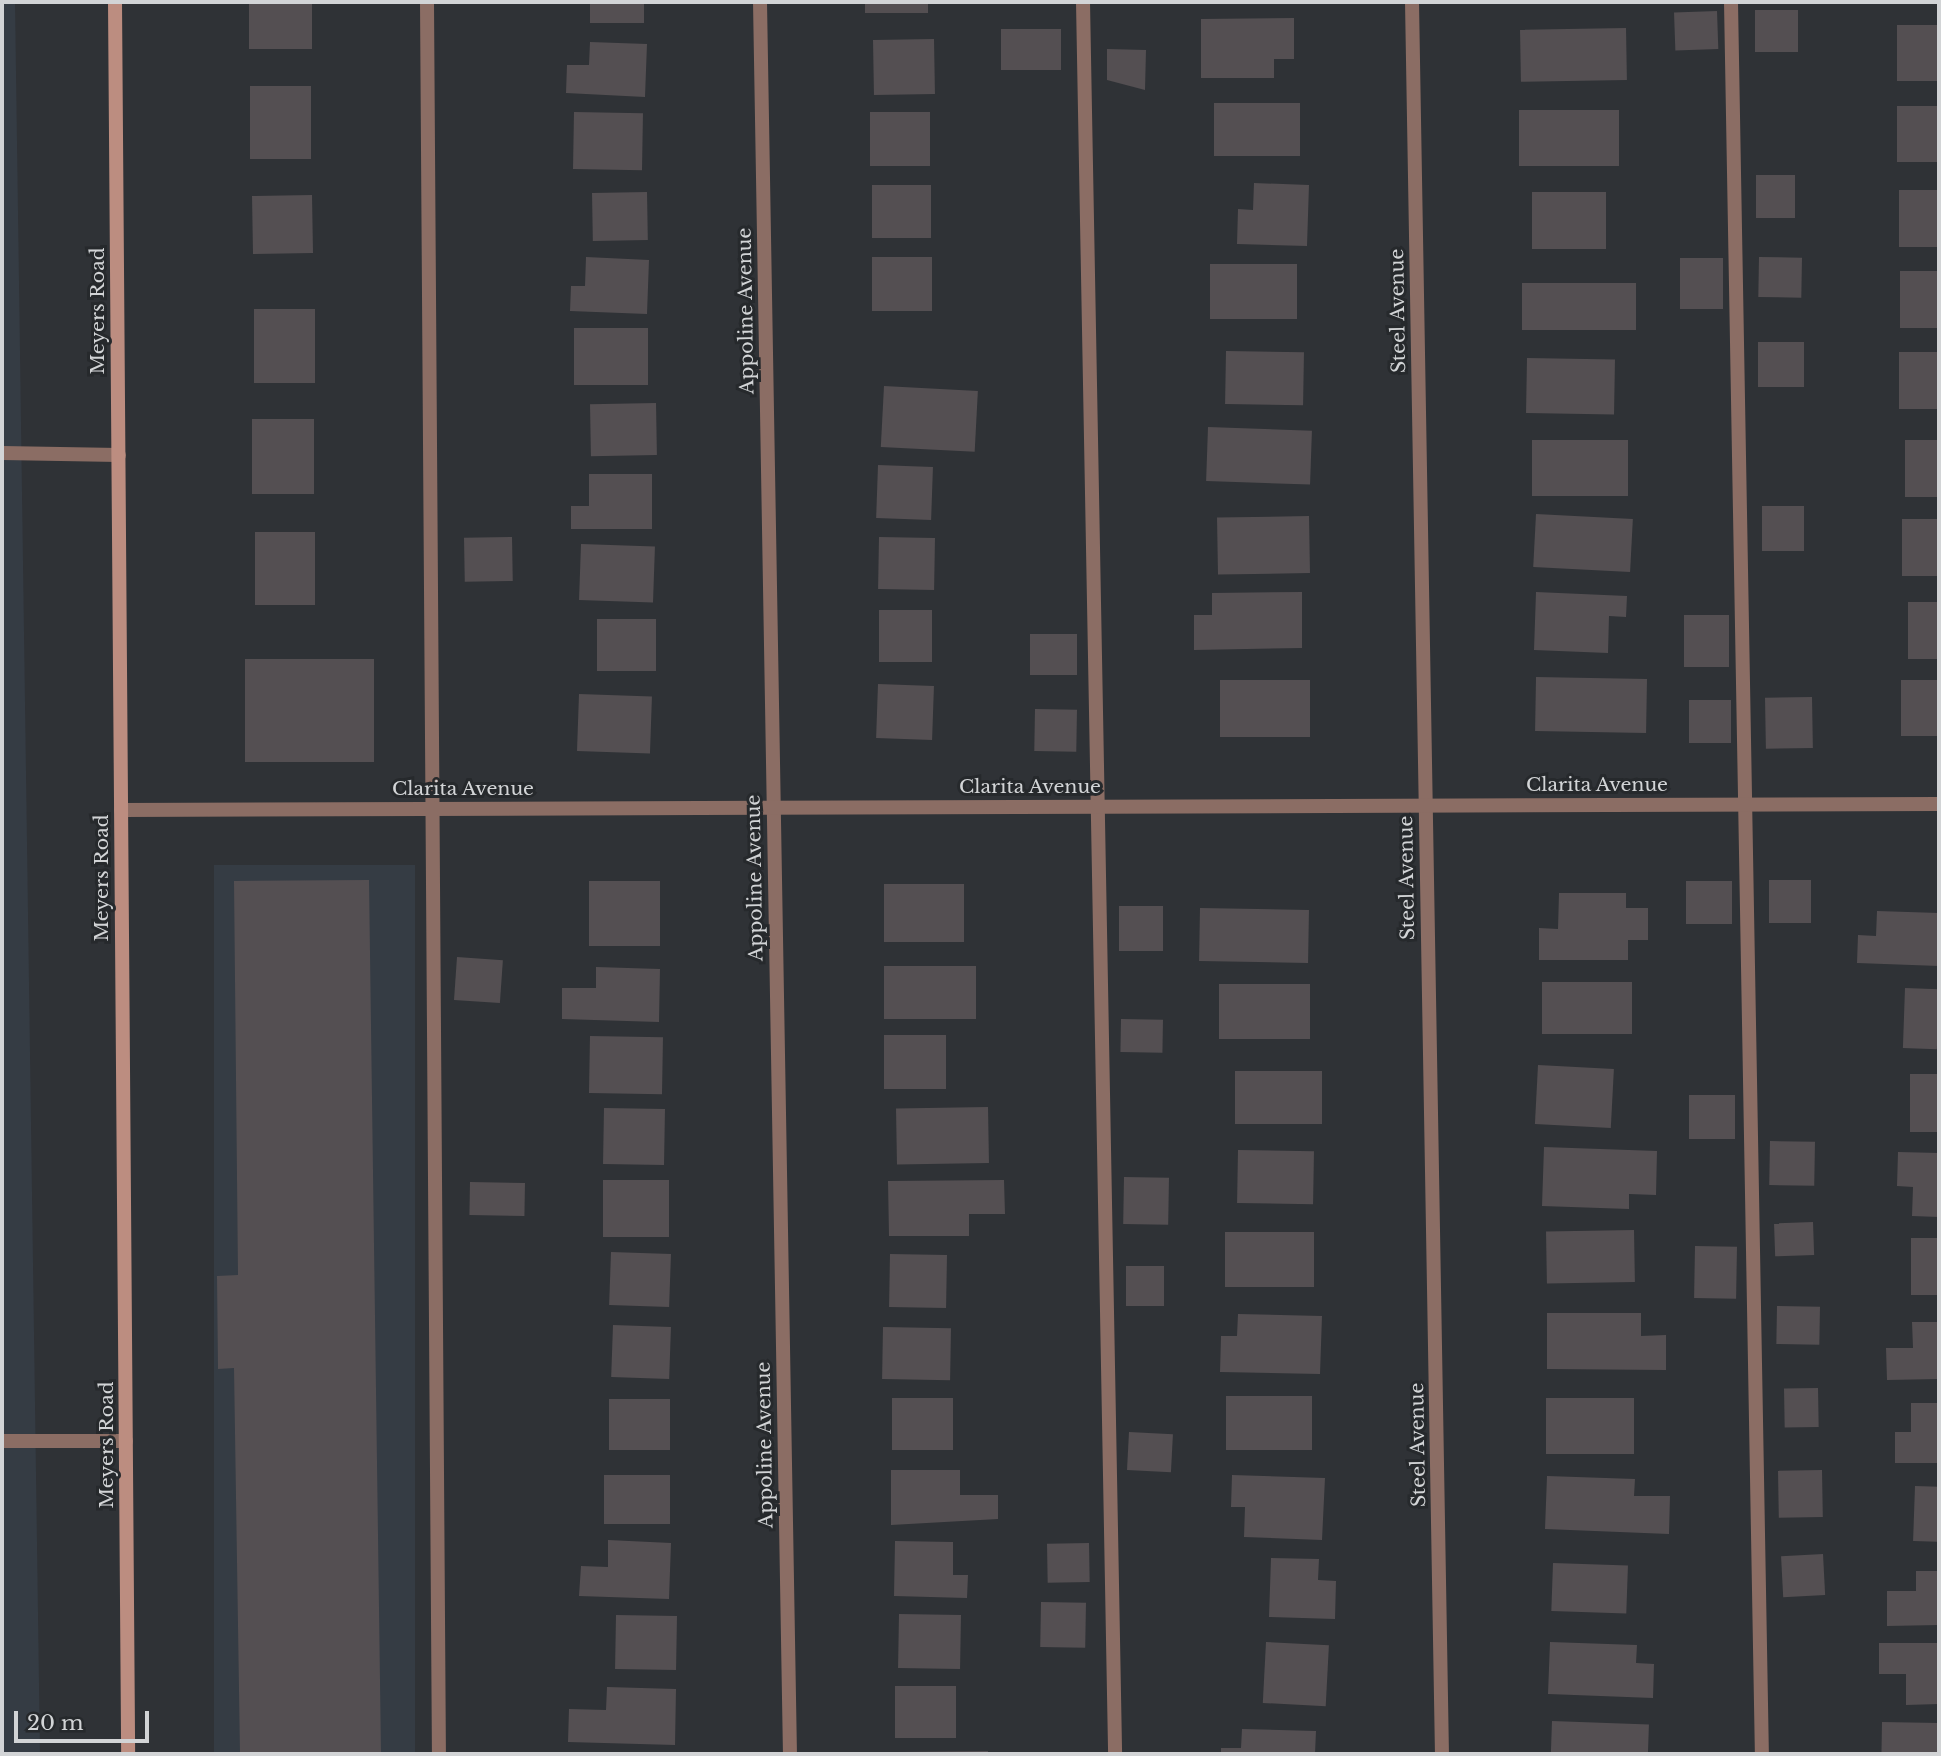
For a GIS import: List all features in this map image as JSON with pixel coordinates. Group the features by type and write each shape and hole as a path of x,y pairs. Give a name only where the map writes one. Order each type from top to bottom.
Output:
{"street":[{"name":"Meyers Road","path":"115,2 128,1754"},
{"path":"426,2 439,1754"},
{"name":"Appoline Avenue","path":"760,2 790,1754"},
{"path":"1083,2 1115,1754"},
{"name":"Steel Avenue","path":"1412,2 1442,1754"},
{"path":"1731,2 1762,1754"},
{"path":"2,453 118,455"},
{"name":"Clarita Avenue","path":"121,810 1939,804"},
{"path":"2,1441 126,1441"}],"shaded area":[{"path":"2,2 15,2 40,1754 2,1754"},
{"path":"214,865 415,865 415,1754 214,1754"}],"building":[{"path":"249,2 312,2 312,49 249,49"},
{"path":"590,2 644,2 644,23 590,23"},
{"path":"865,2 928,2 928,13 865,13"},
{"path":"1755,10 1798,10 1798,52 1755,52"},
{"path":"1717,11 1718,49 1675,50 1674,13"},
{"path":"1294,18 1294,59 1274,59 1274,78 1201,78 1201,19"},
{"path":"1897,25 1939,25 1939,81 1897,81"},
{"path":"1626,28 1627,80 1521,82 1520,30"},
{"path":"1001,29 1061,29 1061,70 1001,70"},
{"path":"934,39 935,94 874,95 873,40"},
{"path":"590,42 647,44 645,97 566,93 567,65 589,65"},
{"path":"1107,49 1146,50 1145,90 1107,80"},
{"path":"250,86 311,86 311,159 250,159"},
{"path":"1214,103 1300,103 1300,156 1214,156"},
{"path":"1897,106 1939,106 1939,162 1897,162"},
{"path":"1519,110 1619,110 1619,166 1519,166"},
{"path":"574,112 643,113 642,170 573,169"},
{"path":"870,112 930,112 930,166 870,166"},
{"path":"1756,175 1795,175 1795,218 1756,218"},
{"path":"1254,183 1309,185 1307,246 1237,244 1238,209 1253,210"},
{"path":"872,185 931,185 931,238 872,238"},
{"path":"1899,190 1939,190 1939,247 1899,247"},
{"path":"647,192 648,240 593,241 592,193"},
{"path":"1532,192 1606,192 1606,249 1532,249"},
{"path":"312,195 313,253 253,254 252,196"},
{"path":"586,257 649,260 647,314 570,311 571,286 585,286"},
{"path":"872,257 932,257 932,311 872,311"},
{"path":"1759,257 1802,258 1801,298 1758,297"},
{"path":"1680,258 1723,258 1723,309 1680,309"},
{"path":"1210,264 1297,264 1297,319 1210,319"},
{"path":"1900,271 1939,271 1939,328 1900,328"},
{"path":"1522,283 1636,283 1636,330 1522,330"},
{"path":"254,309 315,309 315,383 254,383"},
{"path":"574,328 648,328 648,385 574,385"},
{"path":"1758,342 1804,342 1804,387 1758,387"},
{"path":"1226,351 1304,352 1303,405 1225,404"},
{"path":"1899,352 1939,352 1939,409 1899,409"},
{"path":"1527,358 1615,360 1614,415 1526,413"},
{"path":"884,386 978,391 975,452 881,447"},
{"path":"656,403 657,455 591,456 590,404"},
{"path":"252,419 314,419 314,494 252,494"},
{"path":"1208,427 1312,431 1310,485 1206,481"},
{"path":"1532,440 1628,440 1628,496 1532,496"},
{"path":"1905,440 1939,440 1939,497 1905,497"},
{"path":"878,465 933,467 931,520 876,518"},
{"path":"589,474 652,474 652,529 571,529 571,506 589,506"},
{"path":"1762,506 1804,506 1804,551 1762,551"},
{"path":"1536,514 1633,519 1630,572 1533,567"},
{"path":"1309,516 1310,573 1218,575 1217,518"},
{"path":"1902,519 1939,519 1939,576 1902,576"},
{"path":"255,532 315,532 315,605 255,605"},
{"path":"512,537 513,581 465,582 464,538"},
{"path":"879,537 935,538 934,590 878,589"},
{"path":"581,544 655,547 653,603 579,600"},
{"path":"1302,592 1302,648 1194,650 1194,615 1212,615 1212,593"},
{"path":"1536,592 1627,596 1626,617 1609,616 1608,653 1534,650"},
{"path":"1908,602 1939,602 1939,659 1908,659"},
{"path":"879,610 932,610 932,662 879,662"},
{"path":"1684,615 1729,615 1729,667 1684,667"},
{"path":"597,619 656,619 656,671 597,671"},
{"path":"1030,634 1077,634 1077,675 1030,675"},
{"path":"245,659 374,659 374,762 245,762"},
{"path":"1536,677 1647,679 1646,733 1535,731"},
{"path":"1220,680 1310,680 1310,737 1220,737"},
{"path":"1901,680 1939,680 1939,736 1901,736"},
{"path":"878,684 934,686 932,740 876,738"},
{"path":"579,694 652,697 650,754 577,751"},
{"path":"1812,697 1813,748 1766,749 1765,698"},
{"path":"1689,700 1731,700 1731,743 1689,743"},
{"path":"1035,709 1077,710 1076,752 1034,751"},
{"path":"369,880 381,1754 240,1754 234,1368 218,1369 217,1276 238,1275 234,881"},
{"path":"1769,880 1811,880 1811,923 1769,923"},
{"path":"589,881 660,881 660,946 589,946"},
{"path":"1686,881 1732,881 1732,924 1686,924"},
{"path":"884,884 964,884 964,942 884,942"},
{"path":"1559,893 1626,893 1626,908 1648,908 1648,940 1628,940 1628,960 1539,960 1539,928 1558,929"},
{"path":"1119,906 1163,906 1163,951 1119,951"},
{"path":"1200,908 1309,910 1308,963 1199,961"},
{"path":"1877,911 1939,913 1939,966 1857,963 1858,935 1876,936"},
{"path":"457,957 503,960 500,1003 454,1000"},
{"path":"884,966 976,966 976,1019 884,1019"},
{"path":"596,967 660,969 659,1022 562,1019 562,988 596,988"},
{"path":"1542,982 1632,982 1632,1034 1542,1034"},
{"path":"1219,984 1310,984 1310,1039 1219,1039"},
{"path":"1905,988 1939,989 1937,1049 1903,1048"},
{"path":"1121,1019 1163,1020 1162,1053 1120,1052"},
{"path":"884,1035 946,1035 946,1089 884,1089"},
{"path":"590,1036 663,1037 662,1094 589,1093"},
{"path":"1538,1065 1614,1069 1611,1128 1535,1124"},
{"path":"1235,1071 1322,1071 1322,1124 1235,1124"},
{"path":"1910,1074 1939,1074 1939,1132 1910,1132"},
{"path":"1689,1095 1735,1095 1735,1139 1689,1139"},
{"path":"988,1107 989,1163 897,1165 896,1109"},
{"path":"604,1108 665,1109 664,1165 603,1164"},
{"path":"1770,1141 1815,1142 1814,1186 1769,1185"},
{"path":"1544,1147 1657,1151 1656,1195 1629,1194 1629,1209 1542,1206"},
{"path":"1238,1150 1314,1151 1313,1204 1237,1203"},
{"path":"1898,1152 1939,1153 1939,1217 1912,1216 1913,1187 1897,1186"},
{"path":"1124,1177 1169,1178 1168,1225 1123,1224"},
{"path":"603,1180 669,1180 669,1237 603,1237"},
{"path":"1004,1180 1005,1214 969,1214 969,1236 889,1236 888,1181"},
{"path":"470,1182 525,1183 524,1216 469,1215"},
{"path":"1813,1222 1814,1255 1775,1256 1774,1223"},
{"path":"1634,1230 1635,1282 1547,1284 1546,1232"},
{"path":"1225,1232 1314,1232 1314,1287 1225,1287"},
{"path":"1911,1238 1939,1238 1939,1295 1911,1295"},
{"path":"1695,1246 1737,1247 1736,1299 1694,1298"},
{"path":"611,1252 671,1254 669,1307 609,1305"},
{"path":"890,1254 947,1255 946,1308 889,1307"},
{"path":"1126,1266 1164,1266 1164,1306 1126,1306"},
{"path":"1777,1306 1820,1307 1819,1345 1776,1344"},
{"path":"1547,1313 1641,1313 1641,1336 1666,1335 1666,1370 1547,1369"},
{"path":"1238,1314 1322,1316 1320,1374 1220,1372 1221,1336 1237,1336"},
{"path":"1912,1322 1939,1322 1939,1379 1887,1380 1886,1348 1913,1348"},
{"path":"613,1325 671,1327 669,1379 611,1377"},
{"path":"883,1327 951,1328 950,1380 882,1379"},
{"path":"1818,1388 1819,1427 1785,1428 1784,1389"},
{"path":"1226,1396 1312,1396 1312,1450 1226,1450"},
{"path":"892,1398 953,1398 953,1450 892,1450"},
{"path":"1546,1398 1634,1398 1634,1454 1546,1454"},
{"path":"609,1399 670,1399 670,1450 609,1450"},
{"path":"1911,1403 1939,1403 1939,1463 1895,1463 1895,1432 1911,1432"},
{"path":"1129,1432 1173,1434 1171,1472 1127,1470"},
{"path":"891,1470 960,1470 960,1495 998,1495 998,1519 891,1525"},
{"path":"1822,1470 1823,1517 1779,1518 1778,1471"},
{"path":"604,1475 670,1475 670,1524 604,1524"},
{"path":"1232,1475 1325,1478 1322,1540 1244,1537 1245,1507 1231,1507"},
{"path":"1547,1476 1635,1479 1634,1496 1670,1496 1669,1534 1545,1529"},
{"path":"1915,1486 1939,1487 1937,1542 1913,1541"},
{"path":"608,1540 671,1543 669,1599 579,1596 581,1566 608,1567"},
{"path":"895,1541 953,1542 953,1575 968,1575 967,1598 894,1596"},
{"path":"1089,1543 1090,1582 1048,1583 1047,1544"},
{"path":"1823,1554 1825,1595 1783,1597 1781,1556"},
{"path":"1271,1558 1319,1559 1318,1580 1336,1581 1335,1619 1269,1617"},
{"path":"1553,1563 1628,1566 1626,1614 1551,1611"},
{"path":"1916,1571 1939,1571 1939,1625 1887,1626 1887,1591 1916,1591"},
{"path":"1041,1602 1086,1603 1085,1648 1040,1647"},
{"path":"899,1614 961,1615 960,1669 898,1668"},
{"path":"616,1615 677,1616 676,1670 615,1669"},
{"path":"1266,1642 1329,1645 1326,1706 1263,1703"},
{"path":"1550,1642 1637,1645 1636,1663 1654,1664 1653,1698 1548,1694"},
{"path":"1879,1643 1939,1643 1939,1704 1906,1705 1906,1674 1879,1674"},
{"path":"895,1686 956,1686 956,1738 895,1738"},
{"path":"607,1687 676,1689 675,1745 568,1742 569,1709 606,1710"},
{"path":"1552,1721 1649,1724 1648,1754 1551,1754"},
{"path":"1882,1722 1939,1723 1938,1754 1881,1754"},
{"path":"1242,1729 1316,1731 1315,1754 1221,1754 1221,1748 1241,1748"},
{"path":"988,1751 988,1754 896,1754 896,1752"}]}
